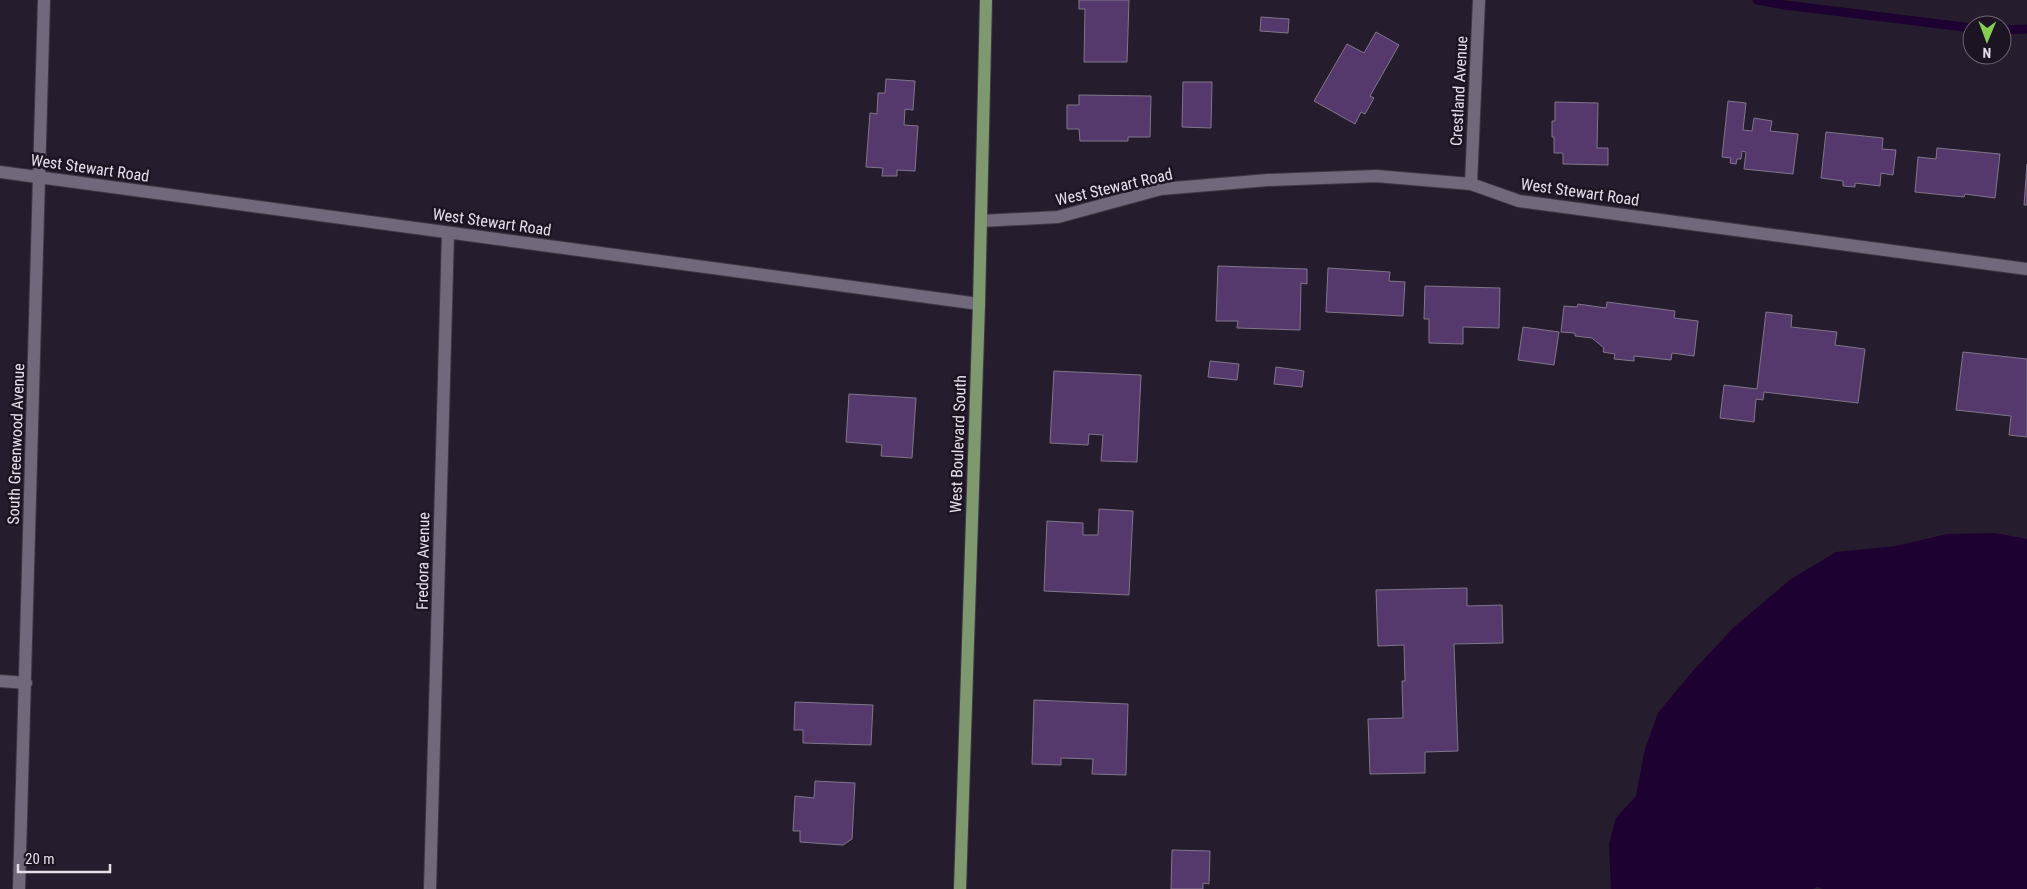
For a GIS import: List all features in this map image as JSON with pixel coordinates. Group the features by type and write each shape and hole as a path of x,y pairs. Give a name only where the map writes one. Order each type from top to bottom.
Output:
{"main road":[{"name":"West Boulevard South","path":"960,889 979,304 986,0"}],"street":[{"name":"South Greenwood Avenue","path":"19,889 44,0"},
{"name":"Crestland Avenue","path":"1471,184 1479,0"},
{"name":"West Stewart Road","path":"0,172 979,304"},
{"name":"West Stewart Road","path":"981,221 1058,217 1161,189 1268,180 1376,176 1471,184 1519,201 2027,269"},
{"name":"Fredora Avenue","path":"430,889 448,233"},
{"path":"0,681 26,683"}],"shaded area":[{"path":"1995,533 2027,539 2027,889 1823,889 1817,887 1813,889 1611,889 1609,844 1616,818 1636,796 1645,749 1658,713 1692,672 1733,628 1791,579 1836,552 1896,546 1947,534"}],"building":[{"path":"1079,0 1129,0 1127,62 1084,62 1085,9 1079,9"},
{"path":"1261,17 1289,19 1288,33 1260,31"},
{"path":"1376,32 1399,45 1370,96 1374,98 1365,114 1361,112 1355,124 1314,101 1347,44 1364,53"},
{"path":"886,79 915,81 913,110 905,109 904,125 918,126 915,171 897,170 897,176 882,176 883,168 866,167 870,113 877,114 878,93 885,93"},
{"path":"1183,82 1212,82 1211,128 1182,127"},
{"path":"1079,95 1151,96 1150,137 1128,137 1128,141 1080,141 1079,129 1067,129 1067,105 1079,105"},
{"path":"1728,101 1746,103 1743,130 1752,131 1754,118 1772,121 1770,131 1798,134 1793,174 1744,169 1746,152 1742,151 1741,159 1737,159 1736,164 1730,163 1731,158 1722,157"},
{"path":"1555,102 1598,103 1597,148 1608,148 1608,165 1563,164 1563,153 1554,153 1552,121 1555,121"},
{"path":"1826,132 1883,138 1882,149 1896,150 1893,175 1881,173 1880,186 1855,183 1855,187 1843,186 1843,181 1821,178"},
{"path":"1937,148 2000,154 1995,198 1965,194 1964,197 1915,192 1918,157 1936,159"},
{"path":"2027,164 2027,205 2024,205"},
{"path":"1218,266 1307,269 1307,284 1301,283 1300,330 1237,328 1238,321 1216,321"},
{"path":"1328,268 1390,272 1389,281 1405,282 1403,316 1326,312"},
{"path":"1425,286 1500,288 1499,328 1463,327 1463,344 1429,343 1429,319 1424,319"},
{"path":"1607,302 1675,311 1674,318 1698,321 1694,356 1672,353 1671,360 1634,356 1634,361 1614,359 1615,354 1603,352 1604,348 1592,338 1575,336 1575,333 1561,332 1564,306 1577,307 1578,304 1606,308"},
{"path":"1766,312 1792,315 1791,327 1837,332 1835,345 1865,349 1858,403 1764,392 1763,400 1756,399 1754,422 1720,418 1724,385 1757,389"},
{"path":"1523,327 1559,332 1554,365 1518,360"},
{"path":"1963,352 2027,359 2027,437 2009,435 2011,416 1956,410"},
{"path":"1210,361 1239,364 1237,380 1208,377"},
{"path":"1276,367 1304,371 1302,387 1274,384"},
{"path":"1054,371 1141,375 1137,462 1101,461 1103,435 1089,434 1088,445 1050,443"},
{"path":"849,394 916,398 912,458 881,456 882,445 846,442"},
{"path":"1099,509 1133,511 1129,595 1044,591 1047,521 1083,523 1083,535 1098,535"},
{"path":"1467,588 1467,606 1502,605 1503,643 1454,644 1458,751 1425,752 1425,773 1370,774 1368,719 1403,718 1402,681 1405,681 1404,645 1378,646 1376,590"},
{"path":"1034,700 1128,704 1126,775 1092,774 1093,759 1061,758 1061,765 1032,764"},
{"path":"795,702 873,705 871,745 803,743 803,730 794,730"},
{"path":"815,781 855,783 852,839 843,845 800,842 800,831 793,831 795,796 814,798"},
{"path":"1172,850 1210,851 1209,884 1203,883 1203,889 1171,889"}],"waterway":[{"path":"1757,0 1962,27"},
{"path":"2012,30 2027,29"}]}
